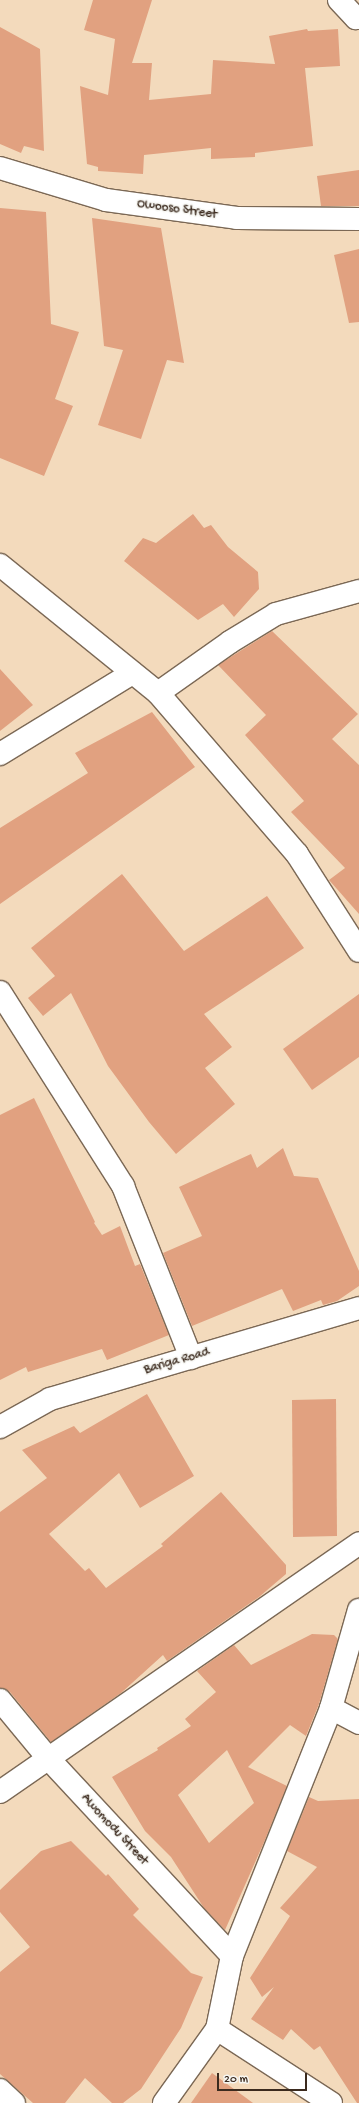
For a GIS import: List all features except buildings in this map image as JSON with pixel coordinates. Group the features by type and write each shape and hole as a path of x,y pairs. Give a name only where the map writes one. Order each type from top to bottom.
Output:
{"street":[{"path":"339,0 356,18 359,18"},
{"name":"Owooso Street","path":"0,168 106,200 237,218 359,219"},
{"path":"0,565 158,693 297,854 359,951"},
{"path":"158,693 230,642 276,614 359,591"},
{"path":"0,754 132,673"},
{"path":"0,992 123,1186 191,1358"},
{"name":"Bariga Road","path":"0,1427 50,1399 359,1308"},
{"path":"0,1792 359,1543"},
{"path":"164,2103 217,2029 232,1956 331,1708 359,1610"},
{"name":"Awomodu Street","path":"0,1700 48,1758 232,1956"},
{"path":"331,1708 359,1723"},
{"path":"217,2029 331,2103"},
{"path":"0,2090 14,2103"}]}
